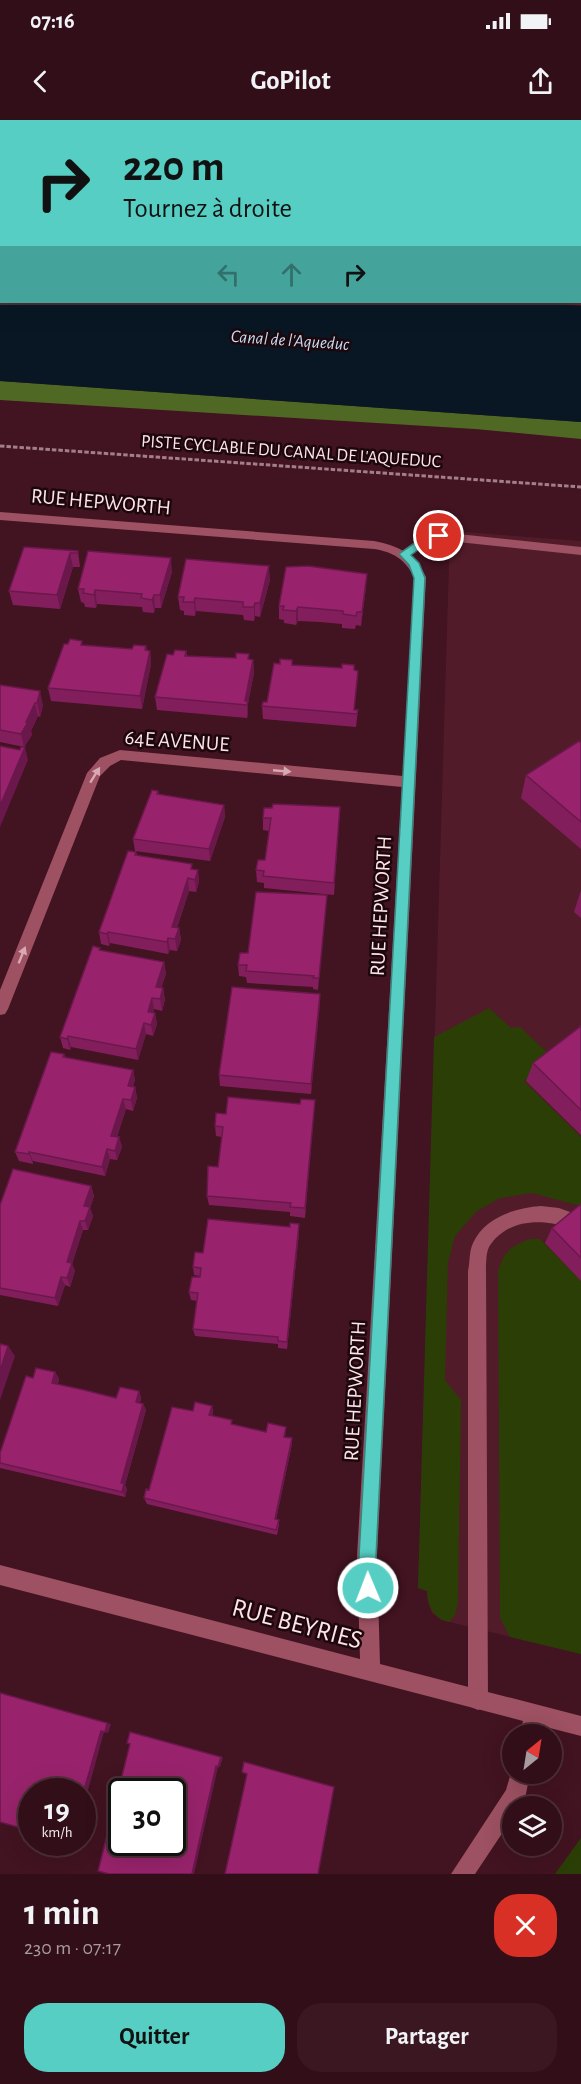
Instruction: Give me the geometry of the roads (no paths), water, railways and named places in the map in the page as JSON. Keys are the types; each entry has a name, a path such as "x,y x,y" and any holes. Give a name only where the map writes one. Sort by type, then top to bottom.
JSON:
{"street":[{"name":"RUE HEPWORTH","path":"0,516 374,545 404,554 413,563 420,578 367,1556 370,1671"},
{"path":"404,554 428,538 439,536 581,551"},
{"name":"64E AVENUE","path":"0,1009 94,773 105,762 120,755 408,782"},
{"path":"478,1700 477,1270 480,1246 493,1230 522,1215 559,1216 572,1221"},
{"name":"RUE BEYRIES","path":"0,1575 478,1700 530,1724"},
{"name":"RUE BEYRIES","path":"562,1726 581,1726"},
{"path":"462,1874 516,1794 518,1784"}],"water":[{"name":"Canal de l'Aqueduc","path":"0,303 532,303 581,306 581,422 0,381"}]}
